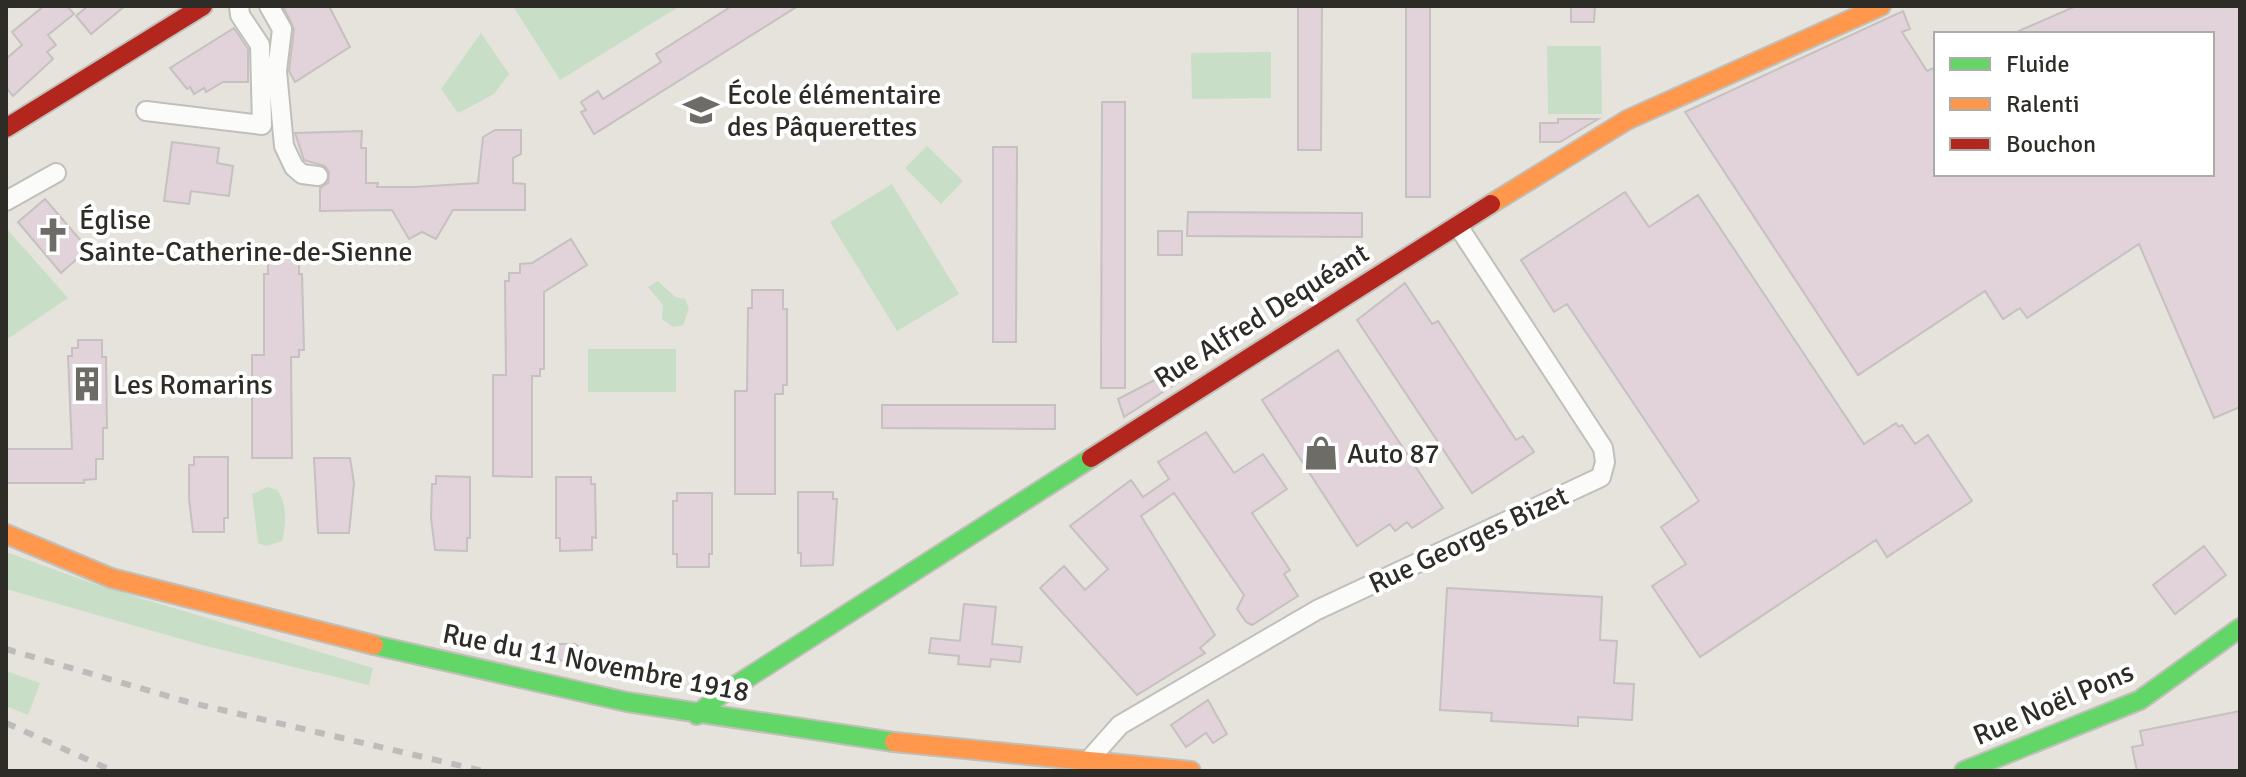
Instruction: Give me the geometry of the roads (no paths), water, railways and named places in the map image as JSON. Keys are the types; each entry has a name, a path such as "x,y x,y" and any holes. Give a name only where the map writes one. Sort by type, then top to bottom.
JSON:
{"street":[{"path":"6,128 203,6"},
{"path":"146,111 262,125 263,59 260,45 240,15 239,6"},
{"path":"269,6 282,29 277,71 284,146 294,167 302,174 318,176"},
{"name":"Rue Alfred Dequéant","path":"697,715 719,696 884,589 1627,120 1881,6"},
{"path":"6,201 56,173"},
{"name":"Rue Georges Bizet","path":"1088,761 1120,725 1317,610 1601,477 1605,462 1603,448 1458,226"},
{"name":"Rue du 11 Novembre 1918","path":"6,534 111,578 508,677 697,715 841,737 1191,771"},
{"name":"Rue Noël Pons","path":"1964,771 2140,700 2240,628"}],"railway":[{"path":"6,649 188,702 483,771"},
{"path":"6,723 113,771"}],"place":[{"name":"École élémentaire des Pâquerettes","path":"701,110"},
{"name":"Église Sainte-Catherine-de-Sienne","path":"53,235"},
{"name":"Les Romarins","path":"87,384"},
{"name":"Auto 87","path":"1321,453"}]}
